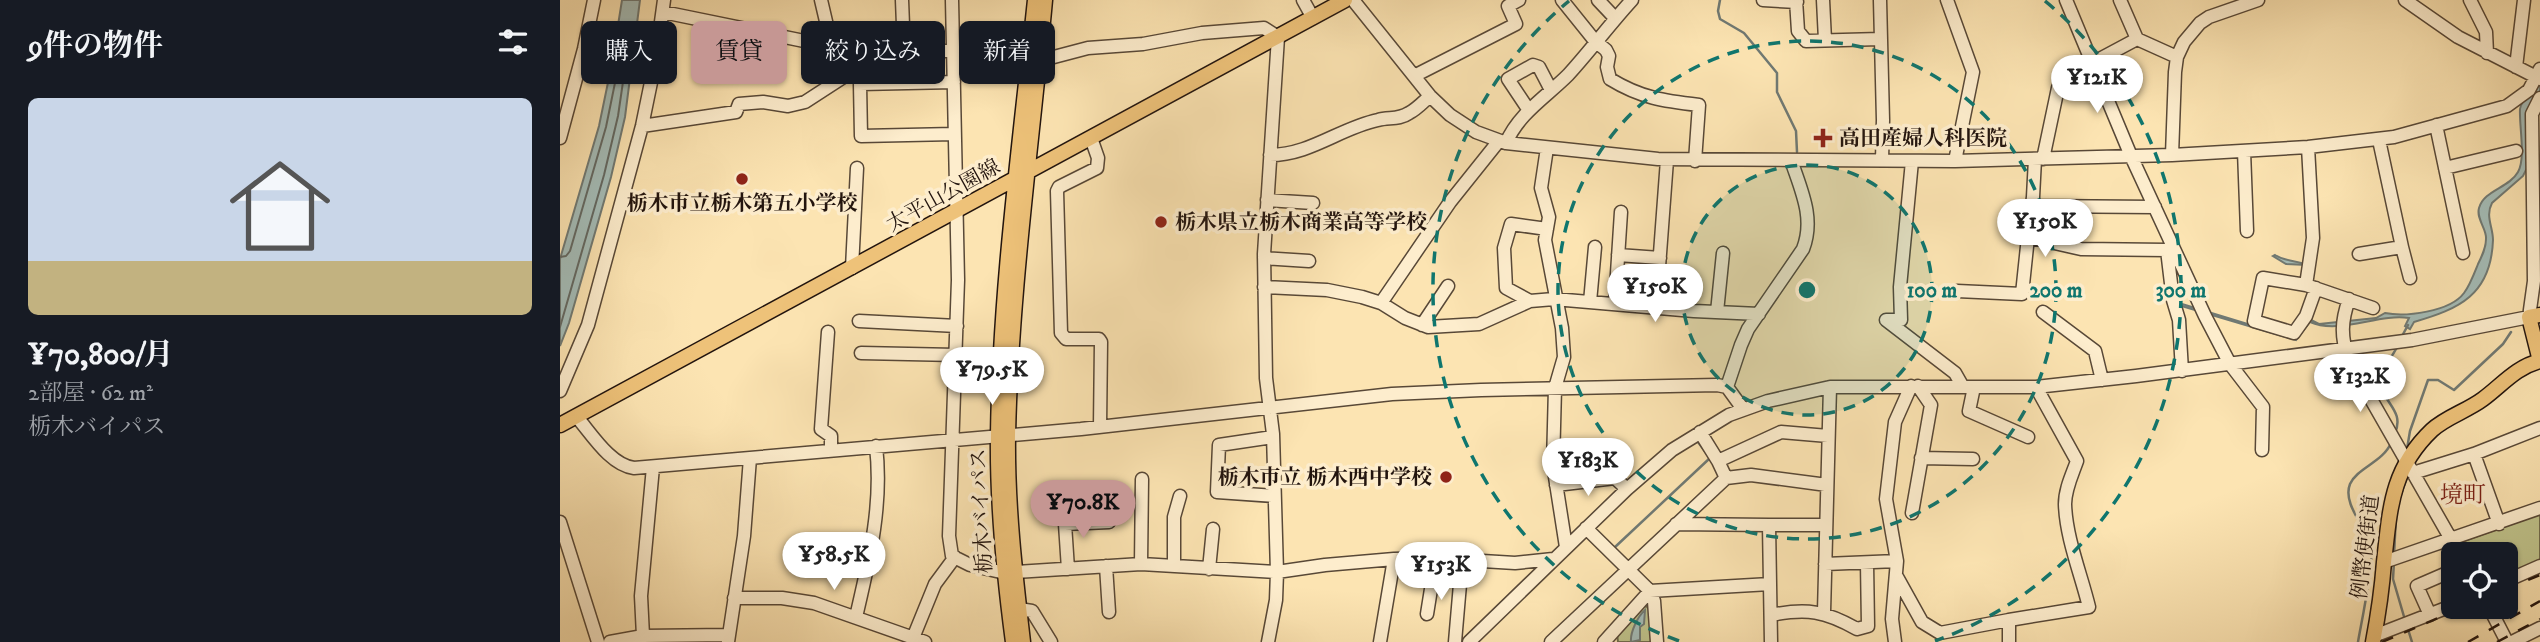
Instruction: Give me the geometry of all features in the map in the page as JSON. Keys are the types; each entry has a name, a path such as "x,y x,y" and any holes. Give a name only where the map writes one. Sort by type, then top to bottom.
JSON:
{"main road":[{"name":"栃木バイパス","path":"1035,0 1035,21"},
{"name":"栃木バイパス","path":"1041,21 1045,0"},
{"name":"太平山公園線","path":"560,425 1345,0"},
{"name":"栃木バイパス","path":"1013,642 1010,503 1003,435 1015,323 1022,175 1031,84"},
{"name":"例幣使街道","path":"2373,639 2392,494 2410,468 2418,445 2435,427 2483,399 2517,370 2540,361 2534,316"},
{"name":"栃木バイパス","path":"1010,573 1019,609 1023,642"}],"street":[{"path":"560,138 590,27 594,0"},
{"path":"821,0 826,21"},
{"path":"902,0 903,21"},
{"path":"952,0 958,210 957,326 949,536 952,556 970,565 1010,573 1141,564 1277,572 1394,559 1436,558 1515,563 1553,559"},
{"path":"1303,0 1313,18"},
{"path":"1353,0 1430,96 1462,124 1502,142 1695,161 1955,161 2172,155 2379,140 2507,106 2529,90 2539,75 2516,67 2458,37 2405,0"},
{"path":"1414,76 1516,24 1508,6 1519,0"},
{"path":"1562,0 1609,56 1607,67 1610,79 1659,101 1699,105 1695,161"},
{"path":"1598,0 1615,18"},
{"path":"1381,303 1450,202 1528,109 1537,105 1568,74 1632,0"},
{"path":"1763,0 1796,1 1798,32 1806,41 1880,39"},
{"path":"1824,0 1825,40"},
{"path":"1880,0 1882,160"},
{"path":"1947,0 1973,72 1955,161"},
{"path":"2066,0 2155,207 2170,249 2230,364 2263,407 2262,450"},
{"path":"2120,0 2137,38 2177,57"},
{"path":"2172,155 2177,57 2190,33 2209,17 2258,0"},
{"path":"2470,0 2486,32 2487,52"},
{"path":"2516,67 2524,0"},
{"path":"560,391 588,326 642,126 663,6 801,39"},
{"path":"1055,57 1088,48 1143,44 1202,33 1264,28 1278,37 1264,258 1277,572 1276,600 1268,642"},
{"path":"1957,291 2022,294 2039,159 2058,88 2069,69 2094,61 2137,38"},
{"path":"945,51 954,51"},
{"path":"1528,109 1508,79 1533,65 1539,67 1551,90"},
{"path":"954,82 860,84 861,136 954,134"},
{"path":"642,126 736,111 739,104 763,102 788,106 805,102 833,84"},
{"path":"1270,155 1287,155 1352,128 1380,119 1396,119 1409,114 1430,96"},
{"path":"1468,642 1627,489 1672,450 1743,409 1791,394 1830,387 2036,387 2345,350 2432,337 2534,316 2532,114 2540,98"},
{"path":"2436,125 2463,253"},
{"path":"1091,138 1098,158 1097,168 1059,187 1057,191 1060,333 1066,339 1099,339 1101,342 1100,427"},
{"path":"2379,140 2410,278"},
{"path":"2308,147 2313,238 2311,287 2306,316 2294,333 2254,321 2263,278 2311,287 2373,308"},
{"path":"1547,148 1541,188 1549,216 1545,240 1562,328 1564,357 1555,388 1553,464 1566,547"},
{"path":"2445,168 2516,150"},
{"path":"2244,151 2247,231"},
{"path":"1656,307 1667,160"},
{"path":"1727,387 1741,345 1803,249 1808,236 1807,209 1791,160"},
{"path":"1912,161 1900,288 1901,320 1886,320 1955,373 1968,387 1969,411 2028,438"},
{"path":"852,268 857,168"},
{"path":"1267,200 1313,203"},
{"path":"2032,206 2155,207"},
{"path":"1615,304 1621,212"},
{"path":"1530,301 1506,288 1504,248 1511,224 1547,229"},
{"path":"2028,237 2081,249 2170,249"},
{"path":"1590,302 1595,247"},
{"path":"2359,254 2402,247"},
{"path":"2170,249 2182,371"},
{"path":"1717,312 1723,253"},
{"path":"1618,254 1660,258"},
{"path":"1264,258 1309,261"},
{"path":"1422,325 1448,286"},
{"path":"1264,288 1326,290 1362,297 1381,303 1422,325 1445,328 1479,324 1530,301 1555,299 1759,314"},
{"path":"2348,299 2342,320 2345,350 2454,542"},
{"path":"2043,312 2095,351 2102,380"},
{"path":"859,321 957,326"},
{"path":"828,332 821,429 831,436 831,451"},
{"path":"861,353 956,355"},
{"path":"576,416 620,463 634,468 1100,427 1419,392 1705,384 1727,387 1743,409"},
{"path":"1912,513 1931,405 1915,386"},
{"path":"1895,642 1892,620 1897,561 1886,499 1895,422 1915,386"},
{"path":"1824,612 1830,387"},
{"path":"1897,577 1923,622 1940,633 1955,637 2009,620 2089,607 2065,503 2068,484 2077,461 2036,387"},
{"path":"2410,468 2474,454 2540,428"},
{"path":"1700,432 1726,478"},
{"path":"1718,461 1782,432 1828,436"},
{"path":"1273,437 1219,445 1217,492 1274,496"},
{"path":"856,617 870,558 877,510 879,470 876,446"},
{"path":"2474,454 2499,524"},
{"path":"1922,457 1973,459"},
{"path":"610,642 643,636 728,638 744,536 750,458"},
{"path":"643,636 640,596 653,467"},
{"path":"1551,642 1726,478 1751,475 1827,485"},
{"path":"1556,485 1615,478 1627,489"},
{"path":"1141,564 1143,479"},
{"path":"1174,565 1174,517 1180,496"},
{"path":"2384,562 2540,508"},
{"path":"560,522 598,642"},
{"path":"1068,569 1065,524 1109,522"},
{"path":"1676,524 1826,525"},
{"path":"1769,525 1771,642"},
{"path":"1586,528 1650,591 1654,601 1657,642"},
{"path":"1209,569 1213,529"},
{"path":"734,598 782,598 814,603 919,640 935,584 955,557"},
{"path":"1427,614 1436,558"},
{"path":"1380,642 1394,559"},
{"path":"1455,642 1462,561"},
{"path":"1825,564 1897,561"},
{"path":"1771,615 1796,610 1824,612 1857,629 1868,626 1867,564"},
{"path":"1106,566 1109,612"},
{"path":"2518,576 2540,566"},
{"path":"2430,615 2417,586 2441,576"},
{"path":"1604,642 1650,591 1770,584"},
{"path":"1019,609 1032,611 1051,642"},
{"path":"2373,639 2441,610"},
{"path":"2496,619 2510,642 2540,628"},
{"path":"2009,620 2009,642"},
{"path":"1616,628 1616,642"}],"green space":[{"path":"2540,514 2540,563 2518,572 2518,542 2464,541"},
{"path":"1644,606 1651,608 1653,642 1618,642 1617,633"}],"water":[{"path":"622,0 640,0 637,21 619,21"},
{"path":"2540,78 2540,93 2527,168 2523,176 2492,203 2489,217 2493,240 2486,274 2470,297 2458,305 2414,322 2410,329 2405,326 2409,318 2397,317 2333,326 2321,325 2310,322 2296,340 2181,306 2182,304 2294,338 2312,314 2307,265 2286,264 2273,256 2275,255 2303,263 2312,267 2313,314 2311,320 2319,324 2376,318 2385,313 2427,312 2449,305 2464,293 2485,249 2486,235 2478,212 2482,202 2518,172 2522,150 2520,109"},
{"path":"608,84 629,84 625,117 611,177 560,346 560,259 599,126"},
{"path":"1645,610 1644,624 1640,627 1640,640 1631,642 1635,624"}],"waterway":[{"path":"1720,0 1720,19 1744,33 1777,73 1777,92 1796,131 1797,152"},
{"path":"2401,338 2408,325"},
{"path":"2407,449 2410,431 2428,380 2438,380 2454,390 2503,344 2511,332"},
{"path":"2395,433 2397,418 2382,389 2381,378 2397,347"},
{"path":"1614,548 1710,458 1698,442"},
{"path":"2358,642 2372,552 2348,492 2353,478 2382,455 2391,443"},
{"path":"2400,497 2406,480"},
{"path":"2394,555 2396,516"},
{"path":"2394,562 2393,579 2405,620"},
{"path":"2407,626 2412,642"}],"railway":[{"path":"2518,584 2540,575"},
{"path":"2468,642 2540,601"},
{"path":"2382,642 2441,617"},
{"path":"2497,642 2540,619"}],"place":[{"name":"高田産婦人科医院","path":"1823,138"},
{"name":"栃木市立栃木第五小学校","path":"742,179"},
{"name":"栃木県立栃木商業高等学校","path":"1161,222"},
{"name":"栃木市立 栃木西中学校","path":"1446,477"}],"district":[{"name":"境町","path":"2463,494"}]}
